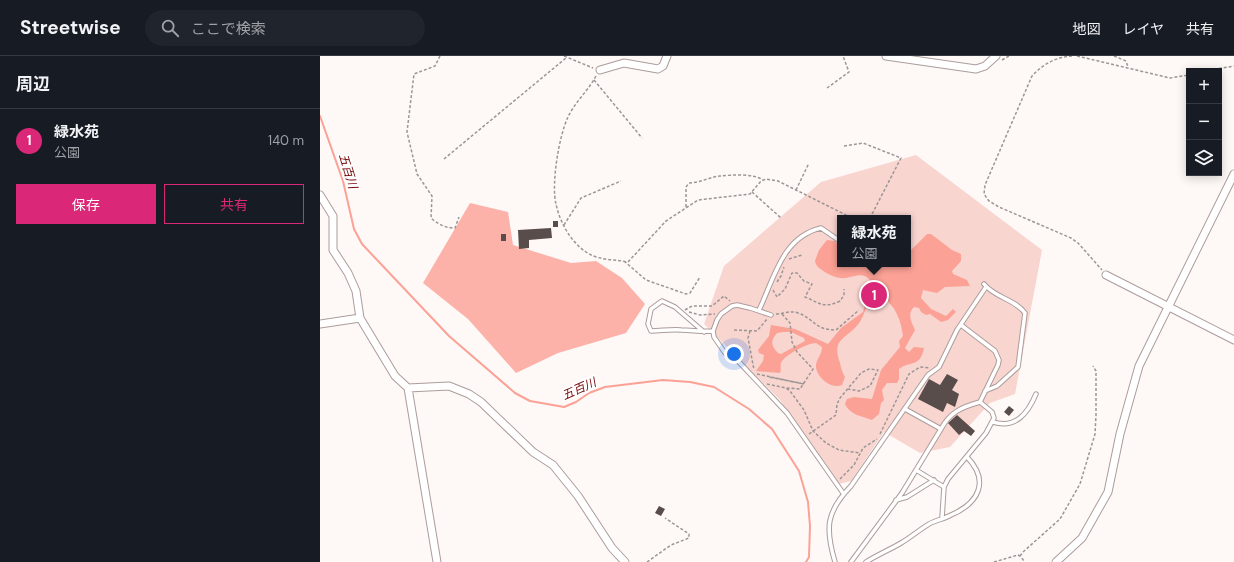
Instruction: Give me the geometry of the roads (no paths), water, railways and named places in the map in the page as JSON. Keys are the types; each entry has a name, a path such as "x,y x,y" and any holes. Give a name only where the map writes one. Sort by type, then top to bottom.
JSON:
{"street":[{"path":"600,70 624,63 658,69 663,66 667,56"},
{"path":"886,56 976,69 985,66 996,56"},
{"path":"1056,562 1082,538 1108,492 1120,434 1136,375 1234,174"},
{"path":"320,195 333,216 333,250 348,273 356,291 360,318 395,376 408,388 437,562"},
{"path":"1106,275 1234,340"},
{"path":"320,324 360,318"},
{"path":"408,388 449,386 469,394 481,402 533,452 553,465 578,496 612,548 625,562"}],"lane":[{"path":"759,310 783,256 796,239 812,230 821,228 837,239"},
{"path":"835,562 828,528 831,512 836,501 933,371 939,367 961,325 985,286 997,295 1021,307 1025,313 1018,367 997,386 986,391"},
{"path":"704,332 683,313 662,301 651,308 648,324 649,329 704,332 713,331"},
{"path":"771,315 759,310 737,305 733,306 721,314 713,331 714,337 720,347 738,361 752,378 787,413 843,493"},
{"path":"852,562 896,500 952,414 958,409 980,402 998,366 999,356 995,351 961,325"},
{"path":"993,422 1004,425 1021,418 1029,409 1036,394"},
{"path":"942,518 944,486 993,422 992,412 980,402"},
{"path":"905,409 941,429"},
{"path":"866,562 942,518 950,516 976,497 980,484 979,471 967,456"},
{"path":"916,470 944,486"},
{"path":"896,500 907,497 934,480"}],"waterway":[{"name":"五百川","path":"320,116 343,181 354,229 362,244 449,336 515,393 530,401 564,407 576,402 589,393 605,387 663,380 690,382 714,387 749,409 772,429 799,471 808,502 810,526 809,557 806,562"}],"place":[{"name":"緑水苑","path":"874,295"}]}
